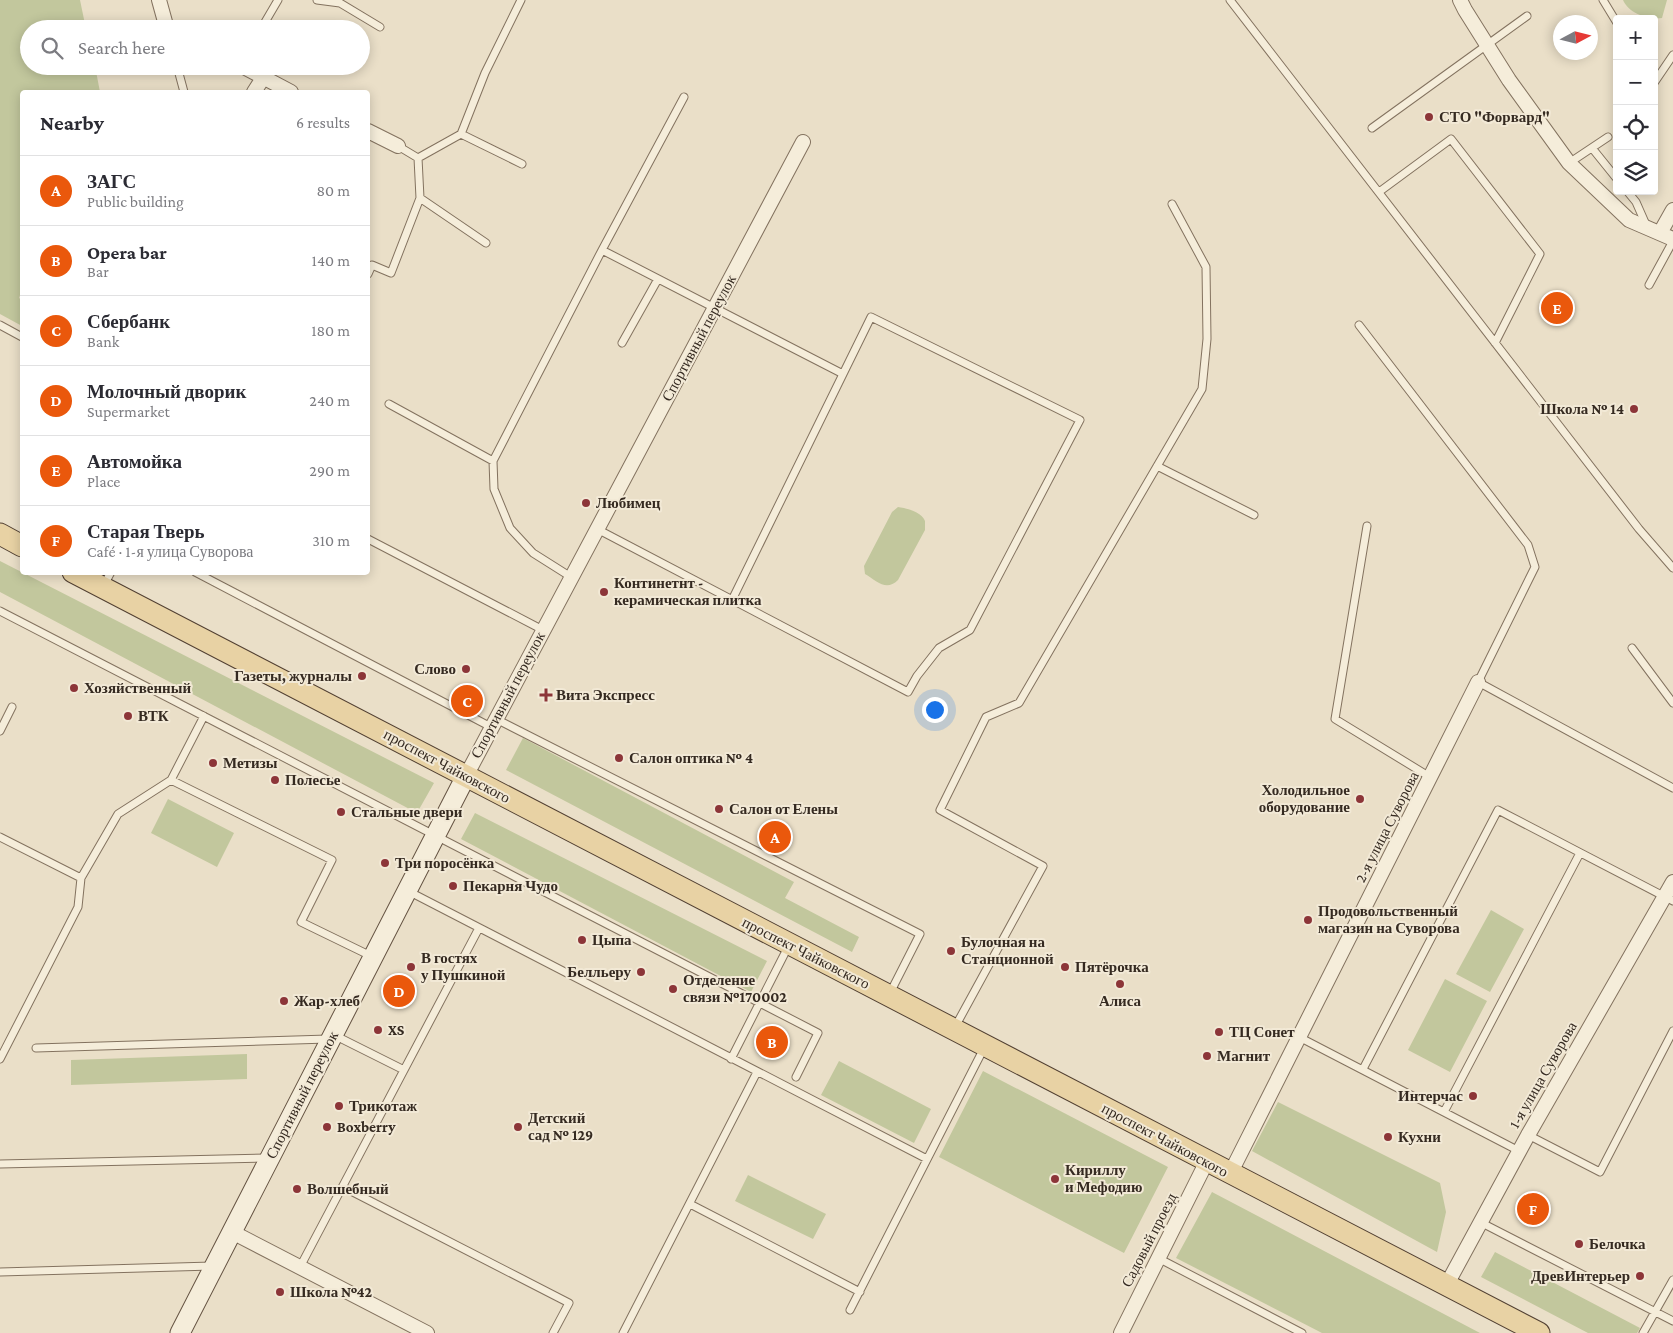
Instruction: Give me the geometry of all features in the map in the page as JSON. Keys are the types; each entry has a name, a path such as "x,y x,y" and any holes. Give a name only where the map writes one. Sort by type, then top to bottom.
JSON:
{"main road":[{"path":"0,534 20,545"},
{"name":"проспект Чайковского","path":"86,575 107,580 466,776 1539,1333"}],"street":[{"path":"159,0 165,20"},
{"path":"1460,0 1509,80 1569,163 1629,220 1673,240"},
{"path":"258,75 287,90"},
{"path":"255,90 263,78"},
{"path":"370,132 398,146"},
{"name":"Спортивный переулок","path":"180,1333 493,723 803,142"},
{"path":"1654,231 1673,210"},
{"name":"2-я улица Суворова","path":"1230,1174 1478,682"},
{"name":"1-я улица Суворова","path":"1446,1286 1528,1135 1669,899 1673,882"},
{"name":"Садовый проезд","path":"1121,1333 1207,1161"},
{"path":"232,1232 427,1333"}],"lane":[{"path":"266,20 278,0"},
{"path":"317,0 341,2 369,20"},
{"path":"418,158 461,134 485,73 521,0"},
{"path":"1230,0 1639,529 1673,568"},
{"path":"1603,0 1613,16"},
{"path":"1372,128 1527,16"},
{"path":"370,21 380,27"},
{"path":"1658,77 1673,55"},
{"path":"179,75 183,90"},
{"path":"571,577 533,553 510,528 494,489 493,461 684,96"},
{"path":"461,134 522,164"},
{"path":"1569,163 1608,136"},
{"path":"1379,192 1451,139 1540,254 1495,343"},
{"path":"398,146 418,158"},
{"path":"1592,148 1613,173"},
{"path":"370,270 372,265 391,273 420,198 418,158"},
{"path":"1630,195 1654,231"},
{"path":"420,198 486,243"},
{"path":"953,1030 1044,866 940,810 986,717 1018,702 1202,389 1207,339 1206,267 1172,204"},
{"path":"1649,285 1673,240"},
{"path":"602,250 842,374"},
{"path":"622,343 658,279"},
{"path":"597,528 732,600 908,692 917,676 939,648 970,630 1080,420 870,317 732,600"},
{"path":"0,325 20,336"},
{"path":"1360,325 1528,545 1535,568 1478,682 1673,788"},
{"path":"388,404 493,461"},
{"path":"1157,466 1254,515"},
{"path":"1367,526 1335,719 1430,777"},
{"path":"370,540 543,630"},
{"path":"202,575 493,723 920,934 888,996"},
{"path":"0,611 818,1033 796,1077"},
{"path":"1632,648 1673,703"},
{"path":"0,731 12,707"},
{"path":"0,1060 78,907 81,878 118,814 171,780 204,716"},
{"path":"171,780 332,860 301,922 373,957"},
{"path":"1362,1070 1498,810 1669,899"},
{"path":"0,837 81,878"},
{"path":"1444,1112 1580,852"},
{"path":"407,891 927,1159"},
{"path":"300,1267 479,928"},
{"path":"731,1059 789,944"},
{"path":"1528,1135 1600,1172 1673,1031"},
{"path":"1299,1036 1519,1151"},
{"path":"36,1048 332,1037 404,1070"},
{"path":"850,1310 985,1046"},
{"path":"623,1333 757,1072"},
{"path":"0,1164 270,1158"},
{"path":"343,1187 569,1303 553,1333"},
{"path":"690,1204 860,1292"},
{"path":"1480,1222 1673,1321"},
{"path":"1158,1258 1302,1333"},
{"path":"0,1272 215,1266"},
{"path":"1643,1333 1673,1280"}],"green space":[{"path":"0,0 80,0 84,20 20,20 20,75 97,75 100,90 20,90 20,325 0,314"},
{"path":"1623,0 1667,0 1662,18 1658,18 1658,15 1640,15 1626,5"},
{"path":"898,507 909,509 921,515 925,521 925,530 898,580 885,585 865,574 864,566 892,512"},
{"path":"0,561 20,571 20,575 27,575 434,783 417,813 0,592"},
{"path":"523,738 794,882 785,898 859,937 852,952 506,770"},
{"path":"168,799 234,833 217,867 151,833"},
{"path":"475,813 767,961 751,992 461,839"},
{"path":"1491,910 1524,929 1490,992 1456,974"},
{"path":"1445,979 1487,1001 1450,1072 1408,1050"},
{"path":"247,1054 247,1079 71,1085 71,1060"},
{"path":"839,1061 931,1109 914,1143 821,1095"},
{"path":"983,1071 1168,1167 1124,1253 939,1157"},
{"path":"1278,1102 1440,1183 1446,1212 1437,1252 1252,1151"},
{"path":"748,1175 826,1214 813,1239 735,1201"},
{"path":"1212,1192 1480,1333 1322,1333 1176,1258"},
{"path":"1495,1252 1640,1328 1637,1333 1588,1333 1481,1277"}],"place":[{"name":"СТО \"Форвард\"","path":"1429,117"},
{"name":"Автомойка","path":"1557,308"},
{"name":"Школа № 14","path":"1634,409"},
{"name":"Любимец","path":"586,503"},
{"name":"Континетнт - керамическая плитка","path":"604,592"},
{"name":"Слово","path":"466,669"},
{"name":"Газеты, журналы","path":"362,676"},
{"name":"Хозяйственный","path":"74,688"},
{"name":"Вита Экспресс","path":"546,695"},
{"name":"Сбербанк","path":"467,701"},
{"name":"ВТК","path":"128,716"},
{"name":"Салон оптика № 4","path":"619,758"},
{"name":"Метизы","path":"213,763"},
{"name":"Полесье","path":"275,780"},
{"name":"Холодильное оборудование","path":"1360,799"},
{"name":"Салон от Елены","path":"719,809"},
{"name":"Стальные двери","path":"341,812"},
{"name":"ЗАГС","path":"775,837"},
{"name":"Три поросёнка","path":"385,863"},
{"name":"Пекарня Чудо","path":"453,886"},
{"name":"Продовольственный магазин на Суворова","path":"1308,920"},
{"name":"Цыпа","path":"582,940"},
{"name":"Булочная на Станционной","path":"951,951"},
{"name":"В гостях у Пушкиной","path":"411,967"},
{"name":"Пятёрочка","path":"1065,967"},
{"name":"Белльеру","path":"641,972"},
{"name":"Алиса","path":"1120,984"},
{"name":"Отделение связи №170002","path":"673,989"},
{"name":"Молочный дворик","path":"399,991"},
{"name":"Жар-хлеб","path":"284,1001"},
{"name":"XS","path":"378,1030"},
{"name":"ТЦ Сонет","path":"1219,1032"},
{"name":"Opera bar","path":"772,1042"},
{"name":"Магнит","path":"1207,1056"},
{"name":"Интерчас","path":"1473,1096"},
{"name":"Трикотаж","path":"339,1106"},
{"name":"Boxberry","path":"327,1127"},
{"name":"Детский сад № 129","path":"518,1127"},
{"name":"Кухни","path":"1388,1137"},
{"name":"Кириллу и Мефодию","path":"1055,1179"},
{"name":"Волшебный","path":"297,1189"},
{"name":"Старая Тверь","path":"1533,1209"},
{"name":"Белочка","path":"1579,1244"},
{"name":"ДревИнтерьер","path":"1640,1276"},
{"name":"Школа №42","path":"280,1292"}]}
